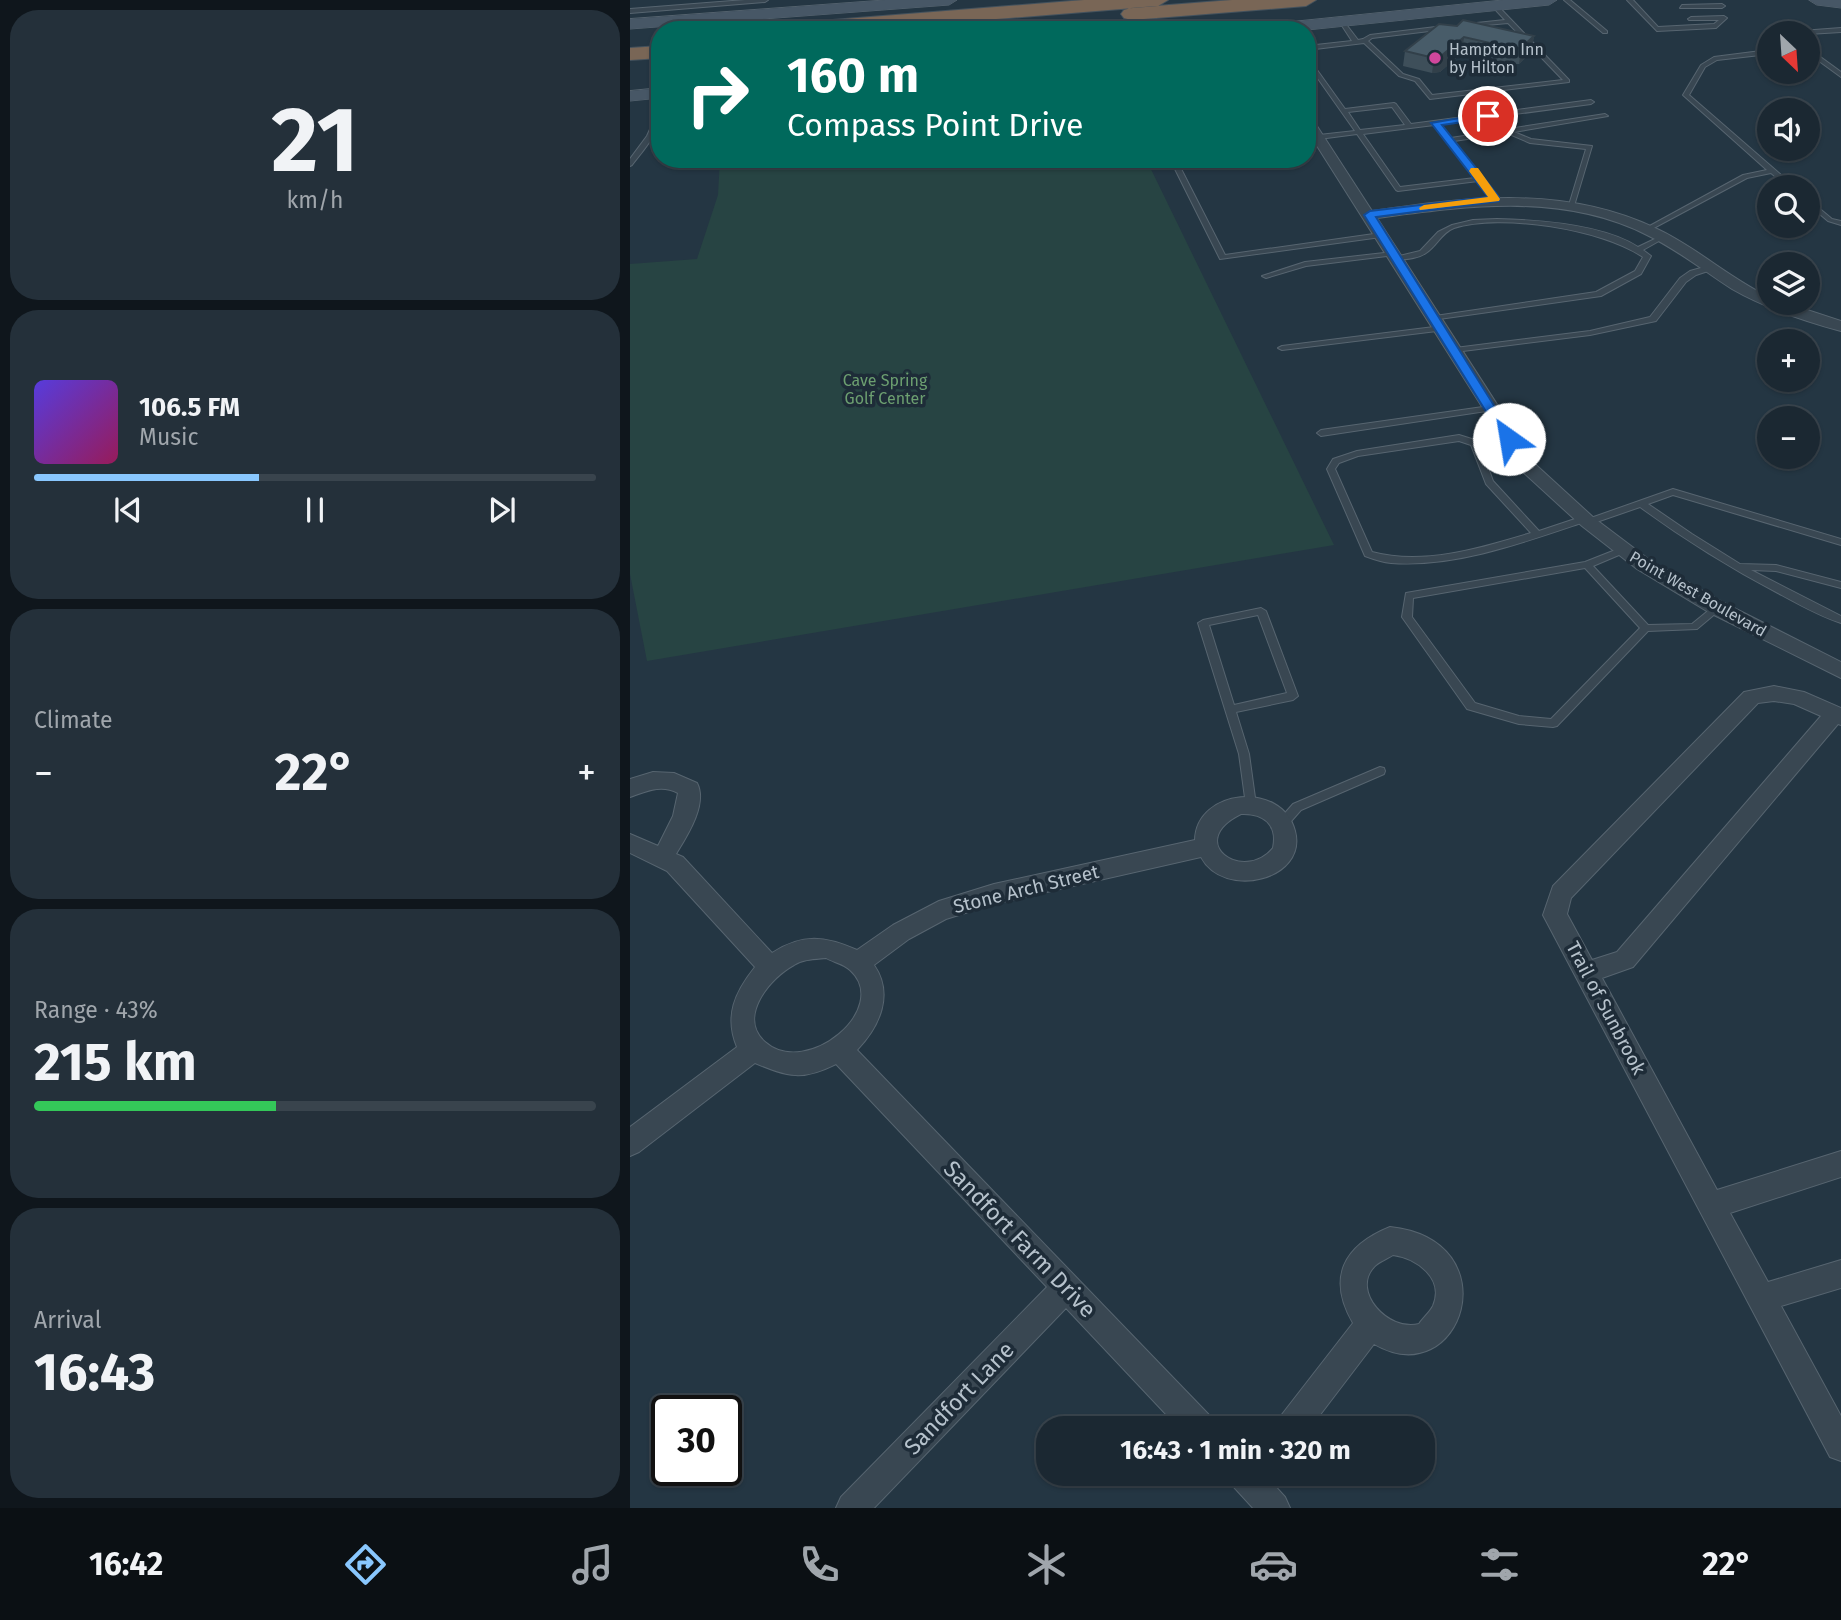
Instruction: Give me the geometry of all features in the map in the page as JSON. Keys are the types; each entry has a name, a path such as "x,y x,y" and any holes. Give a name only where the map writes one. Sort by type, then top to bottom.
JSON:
{"highway":[{"path":"895,21 1158,0"},
{"path":"1048,21 1306,0"},
{"path":"635,22 651,33"},
{"path":"630,54 651,53"}],"street":[{"path":"635,22 842,4 949,0"},
{"path":"1316,24 1549,0"},
{"path":"1817,0 1841,3"},
{"path":"630,96 651,94"},
{"name":"Point West Boulevard","path":"1316,136 1370,215 1530,469 1586,521 1623,550 1717,608 1841,671"},
{"path":"1370,215 1495,199 1573,199 1648,229 1728,282 1757,296"},
{"path":"1808,315 1841,326"},
{"name":"Trail of Sunbrook","path":"1838,715 1782,693 1766,692 1751,696 1561,893 1555,915 1841,1446"},
{"path":"1587,972 1625,960 1838,715"},
{"path":"630,788 646,781 662,779 674,780 689,789 689,808 680,830 662,858"},
{"path":"1238,805 1251,805 1275,815 1287,835 1286,846 1272,864 1260,870 1233,871 1211,858 1205,847 1204,836 1214,816 1238,805"},
{"path":"630,843 675,864 770,967"},
{"name":"Stone Arch Street","path":"860,961 901,932 939,911 994,894 1205,847"},
{"path":"827,948 845,952 860,961 869,973 874,988 873,1004 867,1021 856,1037 840,1050 822,1059 793,1064 767,1059 754,1049 745,1035 744,1008 756,982 770,967 798,953 827,948"},
{"path":"630,1143 754,1049"},
{"name":"Sandfort Farm Drive","path":"840,1050 1189,1416"},
{"path":"1712,1205 1841,1164"},
{"path":"1761,1298 1841,1274"},
{"name":"Sandfort Lane","path":"852,1508 1066,1287"},
{"path":"1300,1416 1370,1325"},
{"path":"1258,1486 1274,1508"}],"lane":[{"path":"635,22 765,0"},
{"path":"1567,0 1605,32"},
{"path":"1630,0 1657,29 1716,26 1724,18"},
{"path":"1682,7 1721,3 1724,18"},
{"path":"1365,41 1401,75 1417,80 1430,97 1567,81 1495,6"},
{"path":"1638,8 1651,8"},
{"path":"1691,19 1724,18"},
{"path":"1650,20 1661,20"},
{"path":"1342,21 1356,41"},
{"path":"1464,26 1509,21"},
{"path":"1316,47 1452,27"},
{"path":"1820,32 1841,30"},
{"path":"1415,32 1439,36"},
{"path":"1757,53 1716,58 1703,66 1686,94 1778,175"},
{"path":"1820,59 1841,75"},
{"path":"1316,71 1398,189 1480,178"},
{"path":"1316,130 1359,132 1591,102"},
{"path":"1344,111 1394,105 1409,126"},
{"path":"1450,140 1605,116"},
{"path":"1436,123 1495,199"},
{"path":"1507,131 1530,141 1590,147 1573,199"},
{"path":"630,164 651,134"},
{"path":"1178,168 1223,257 1381,235"},
{"path":"1648,229 1745,176 1772,170"},
{"path":"1820,211 1830,220 1841,223"},
{"path":"1266,276 1305,264 1415,255 1427,250 1437,234 1452,226 1484,221 1522,220 1566,227 1640,249 1647,256 1638,272 1598,294 1282,348"},
{"path":"1640,249 1663,237"},
{"path":"1455,350 1590,334 1653,319 1683,280 1708,268"},
{"path":"1321,433 1490,408"},
{"path":"1509,439 1475,443 1460,438 1357,454 1336,461 1331,469 1368,554 1378,559 1394,561 1422,559 1515,542 1673,492 1841,542"},
{"path":"1475,443 1489,482 1538,534"},
{"path":"1641,503 1690,539 1810,606 1841,620"},
{"path":"1623,550 1587,565 1409,595 1407,617 1471,706 1519,720 1553,723 1646,628 1694,627 1717,608"},
{"path":"1587,565 1646,628"},
{"path":"1739,567 1776,568 1841,585"},
{"path":"1231,709 1293,696 1261,611 1203,623 1244,754 1251,805"},
{"path":"1282,824 1297,807 1380,771"}],"green space":[{"name":"Cave Spring Golf Center","path":"720,168 1150,168 1334,545 647,661 630,574 630,264 697,259 718,195"}],"building":[{"path":"1463,20 1534,36 1521,48 1464,37 1441,56 1434,58 1405,51 1439,24 1457,26"}],"slow traffic":[{"path":"1424,208 1495,199 1474,171"}],"place":[{"name":"Hampton Inn by Hilton","path":"1435,58"}],"route":[{"path":"1488,116 1436,123 1495,199 1370,215 1509,439"}]}
